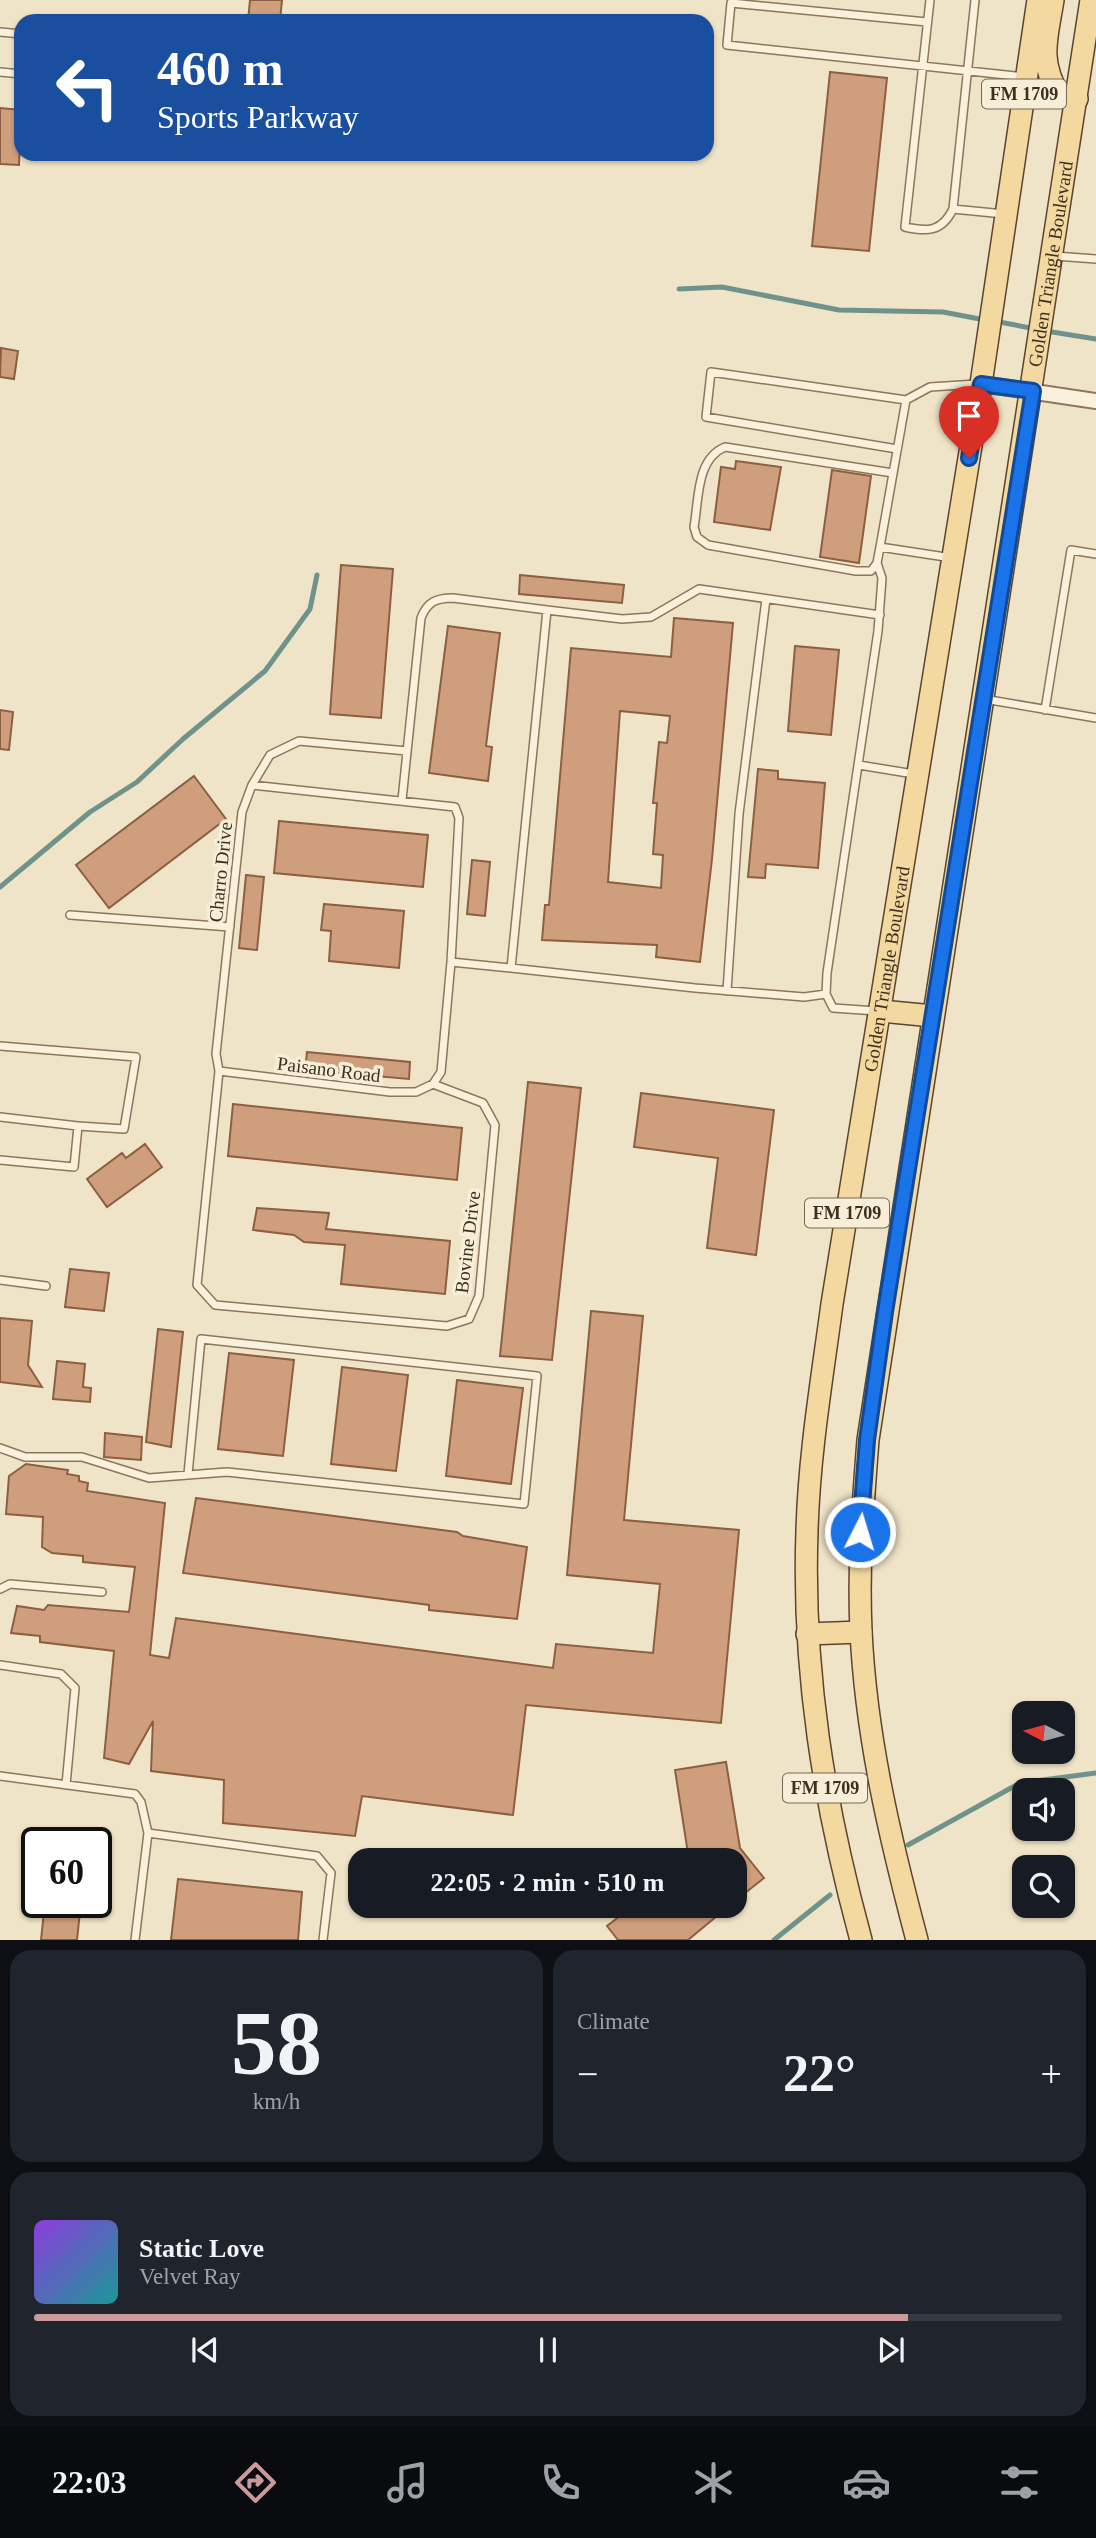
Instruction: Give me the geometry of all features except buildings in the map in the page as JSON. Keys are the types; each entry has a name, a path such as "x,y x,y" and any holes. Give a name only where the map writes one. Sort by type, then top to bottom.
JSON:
{"main road":[{"name":"Golden Triangle Boulevard","path":"862,1940 837,1851 818,1748 807,1634 807,1530 814,1434 981,384 1038,0"},
{"path":"1053,0 1044,57 1048,76 1059,95 1077,99"},
{"name":"Golden Triangle Boulevard","path":"917,1940 890,1839 874,1753 861,1632 860,1532 867,1440 1033,391 1091,0"},
{"path":"881,1011 933,1016"},
{"path":"807,1634 861,1632"}],"street":[{"path":"981,384 1096,401"}],"lane":[{"path":"930,0 905,227 924,231 946,223 953,209 975,0"},
{"path":"927,22 731,1 727,45 1026,77"},
{"path":"953,209 1006,214"},
{"path":"1053,256 1096,259"},
{"path":"897,449 706,417 711,372 906,400 930,387 981,384"},
{"path":"893,473 725,447 712,452 705,463 694,527 697,537 708,545 856,571 871,571 877,563 906,400"},
{"path":"880,547 953,558"},
{"path":"1045,710 1071,550 1096,554"},
{"path":"877,563 882,578 880,615 827,973 827,994 834,1008 881,1011"},
{"path":"402,800 421,618 429,604 439,598 622,619 651,617 699,589 880,615"},
{"path":"727,991 739,814 766,599"},
{"path":"512,968 547,610"},
{"path":"984,699 1096,718"},
{"name":"Charro Drive","path":"219,1072 216,1054 242,812 252,785 270,755 299,741 407,751"},
{"path":"859,765 918,774"},
{"path":"252,785 455,807 459,818 451,962 441,1072 433,1084"},
{"path":"70,915 230,927"},
{"path":"451,962 727,991 804,997 827,994"},
{"path":"0,1046 136,1057 124,1129 0,1117"},
{"name":"Bovine Drive","path":"219,1072 197,1285 215,1304 447,1326 469,1319 479,1296 495,1125 483,1102 433,1084"},
{"name":"Paisano Road","path":"219,1072 390,1092 416,1092 433,1084"},
{"path":"0,1160 74,1167 78,1126"},
{"path":"0,1280 46,1286"},
{"path":"0,1448 25,1457 82,1457 149,1478 228,1472 524,1504 537,1376 201,1339 188,1475"},
{"path":"0,1589 10,1584 102,1592"},
{"path":"0,1665 61,1674 75,1688 66,1785"},
{"path":"0,1776 135,1794 141,1802 148,1833 135,1940"},
{"path":"148,1833 317,1856 331,1873 323,1940"}],"waterway":[{"path":"679,289 722,287 839,310 943,312 985,320"},
{"path":"994,321 1036,329"},
{"path":"1046,331 1096,339"},
{"path":"0,887 90,812 137,782 183,739 265,671 310,609 317,575"},
{"path":"908,1845 1020,1783 1096,1773"},
{"path":"774,1940 830,1895"}],"route":[{"path":"860,1532 867,1440 885,1312 1033,391 981,384 969,458"}]}
